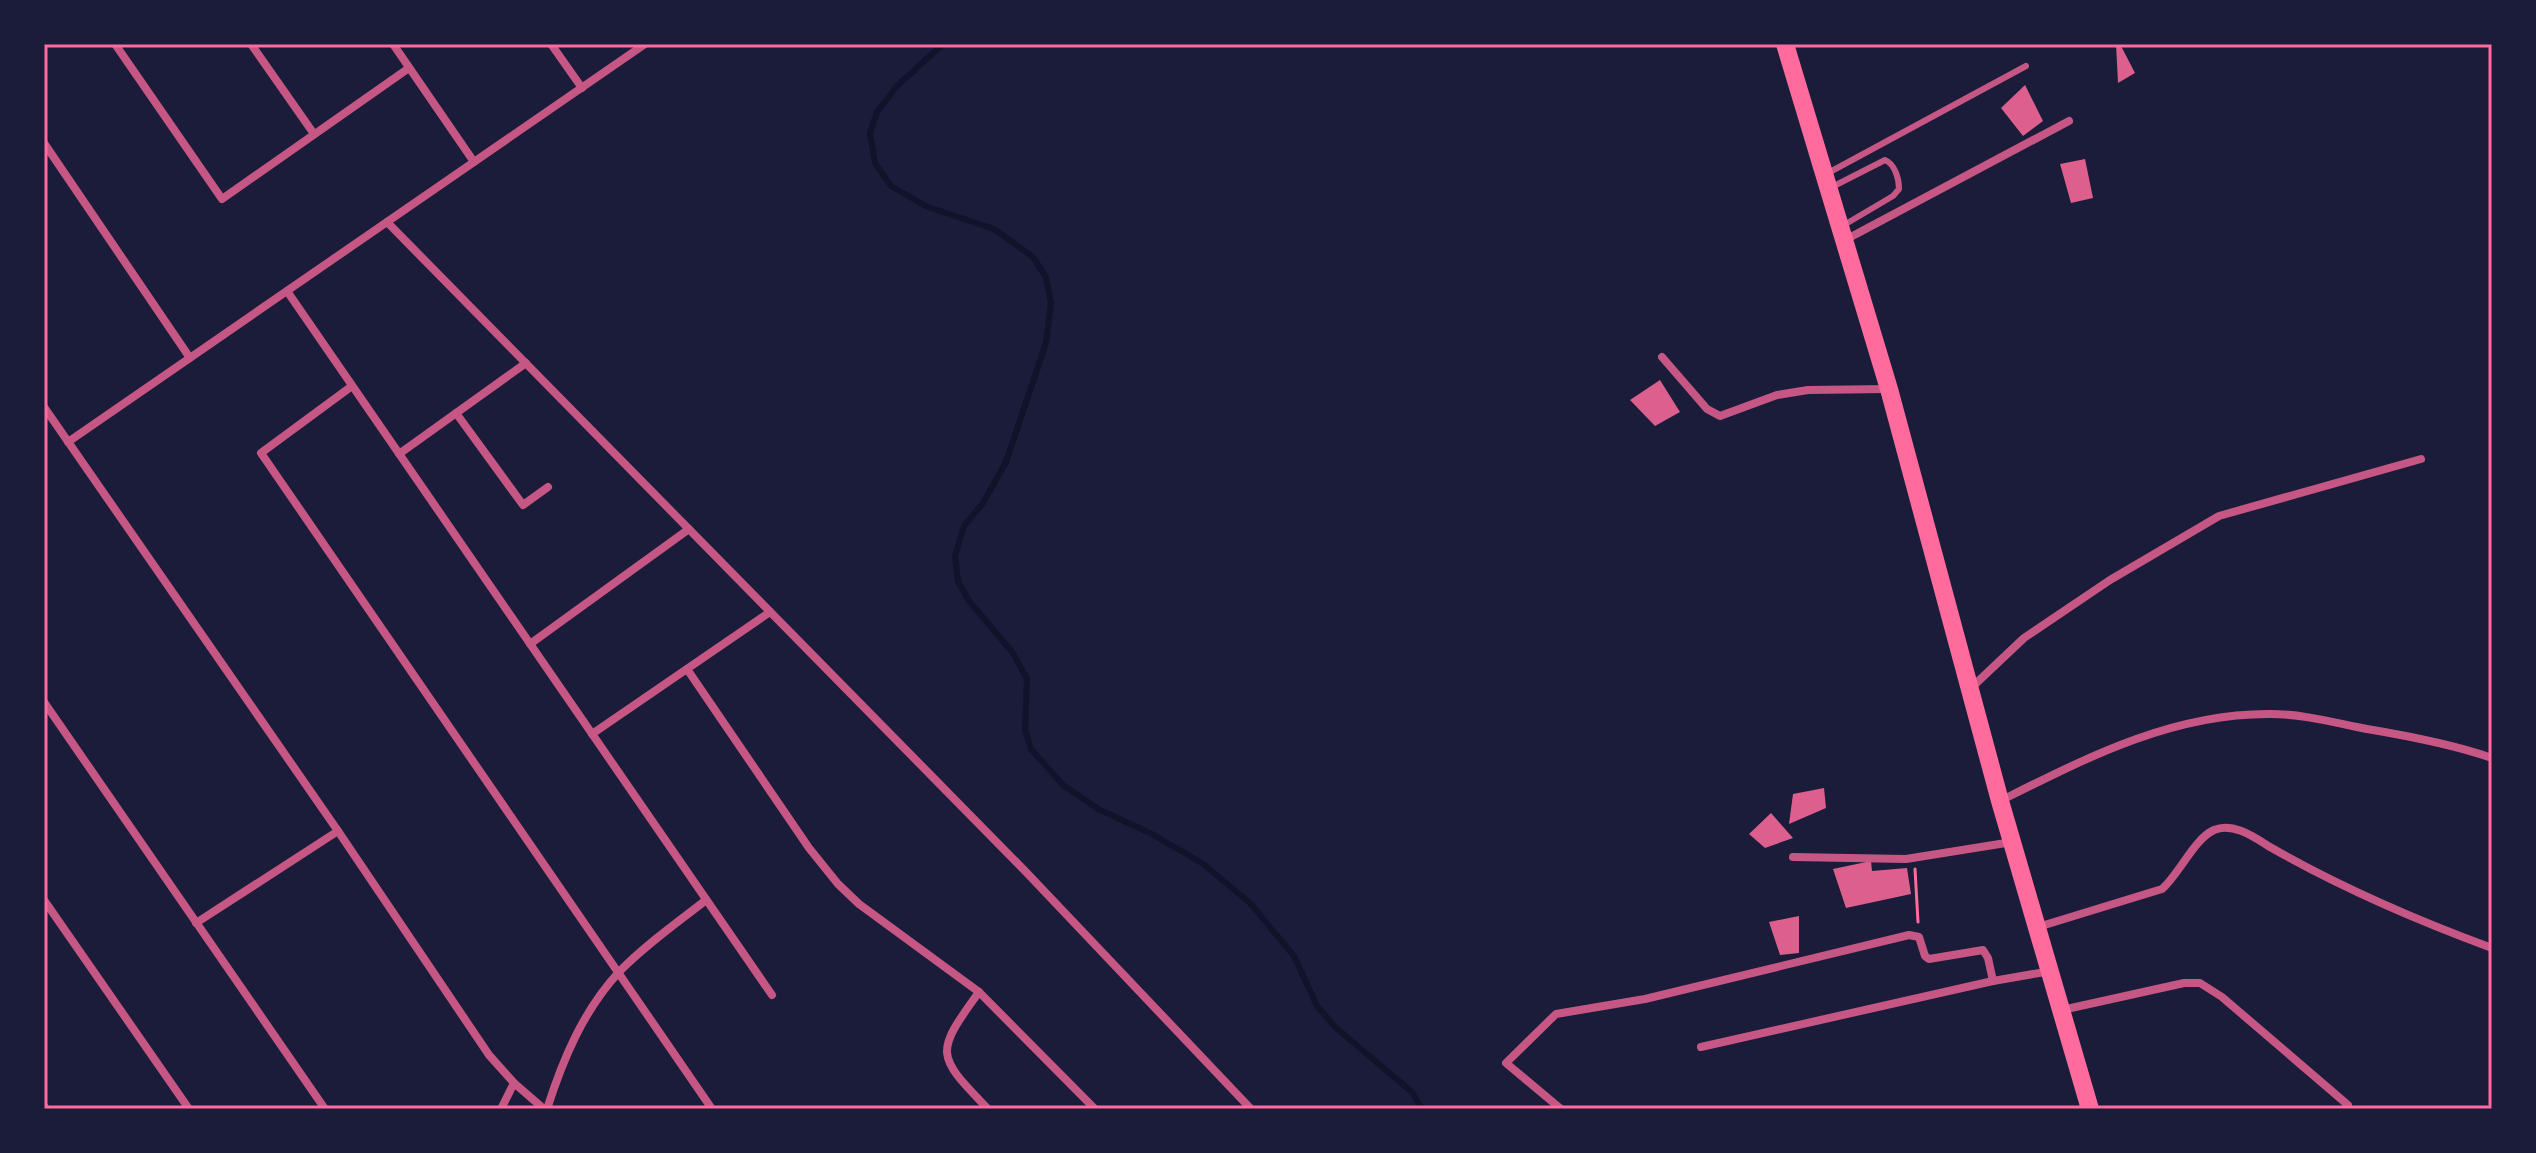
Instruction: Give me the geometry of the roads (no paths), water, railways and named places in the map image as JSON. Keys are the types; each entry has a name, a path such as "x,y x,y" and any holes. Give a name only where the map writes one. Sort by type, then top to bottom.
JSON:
{"main road":[{"path":"1785,44 1889,389 2000,801 2090,1109"}],"street":[{"path":"115,44 222,199 409,68"},
{"path":"251,44 314,134"},
{"path":"393,44 474,162"},
{"path":"551,44 582,88"},
{"path":"68,442 645,44"},
{"path":"1843,233 2069,121"},
{"path":"44,143 190,358"},
{"path":"387,222 1026,872 1251,1109"},
{"path":"287,291 772,995"},
{"path":"1662,357 1707,409 1720,416 1777,395 1808,390 1889,389"},
{"path":"399,454 526,363"},
{"path":"352,386 261,453 712,1109"},
{"path":"44,407 489,1055 514,1083 546,1109 576,1032 593,1004 618,973 706,900"},
{"path":"456,413 523,505 548,487"},
{"path":"1970,690 2024,638 2110,580 2219,516 2421,459"},
{"path":"530,644 689,529"},
{"path":"592,734 770,612"},
{"path":"687,669 809,848 838,884 859,904 979,992 1095,1109"},
{"path":"44,702 325,1109"},
{"path":"2000,801 2093,754 2137,737 2234,714 2308,718 2433,741 2492,758"},
{"path":"2038,927 2162,889 2174,878 2201,839 2215,829 2230,827 2302,865 2438,928 2492,948"},
{"path":"196,923 338,831"},
{"path":"1793,857 1887,860 2013,842"},
{"path":"44,900 189,1109"},
{"path":"1561,1109 1506,1063 1556,1014 1645,999 1909,935 1919,937 1922,952 1929,959 1983,950 1993,981"},
{"path":"1701,1047 1993,981 2051,971"},
{"path":"2062,1010 2184,983 2200,983 2222,997 2348,1105"},
{"path":"979,992 953,1028 946,1045 948,1064 988,1109"},
{"path":"501,1109 514,1083"}],"lane":[{"path":"1827,181 2026,66"},
{"path":"1827,181 1885,160 1893,166 1899,183 1899,189 1893,196 1843,233"}],"waterway":[{"path":"943,44 897,86 877,112 870,133 875,163 891,186 928,207 994,229 1033,257 1046,277 1051,303 1046,343 1006,462 983,503 964,526 955,556 958,581 969,601 1013,653 1027,679 1025,730 1031,749 1063,785 1098,809 1150,833 1202,863 1250,903 1294,956 1317,1006 1335,1027 1412,1092 1422,1109"}]}
